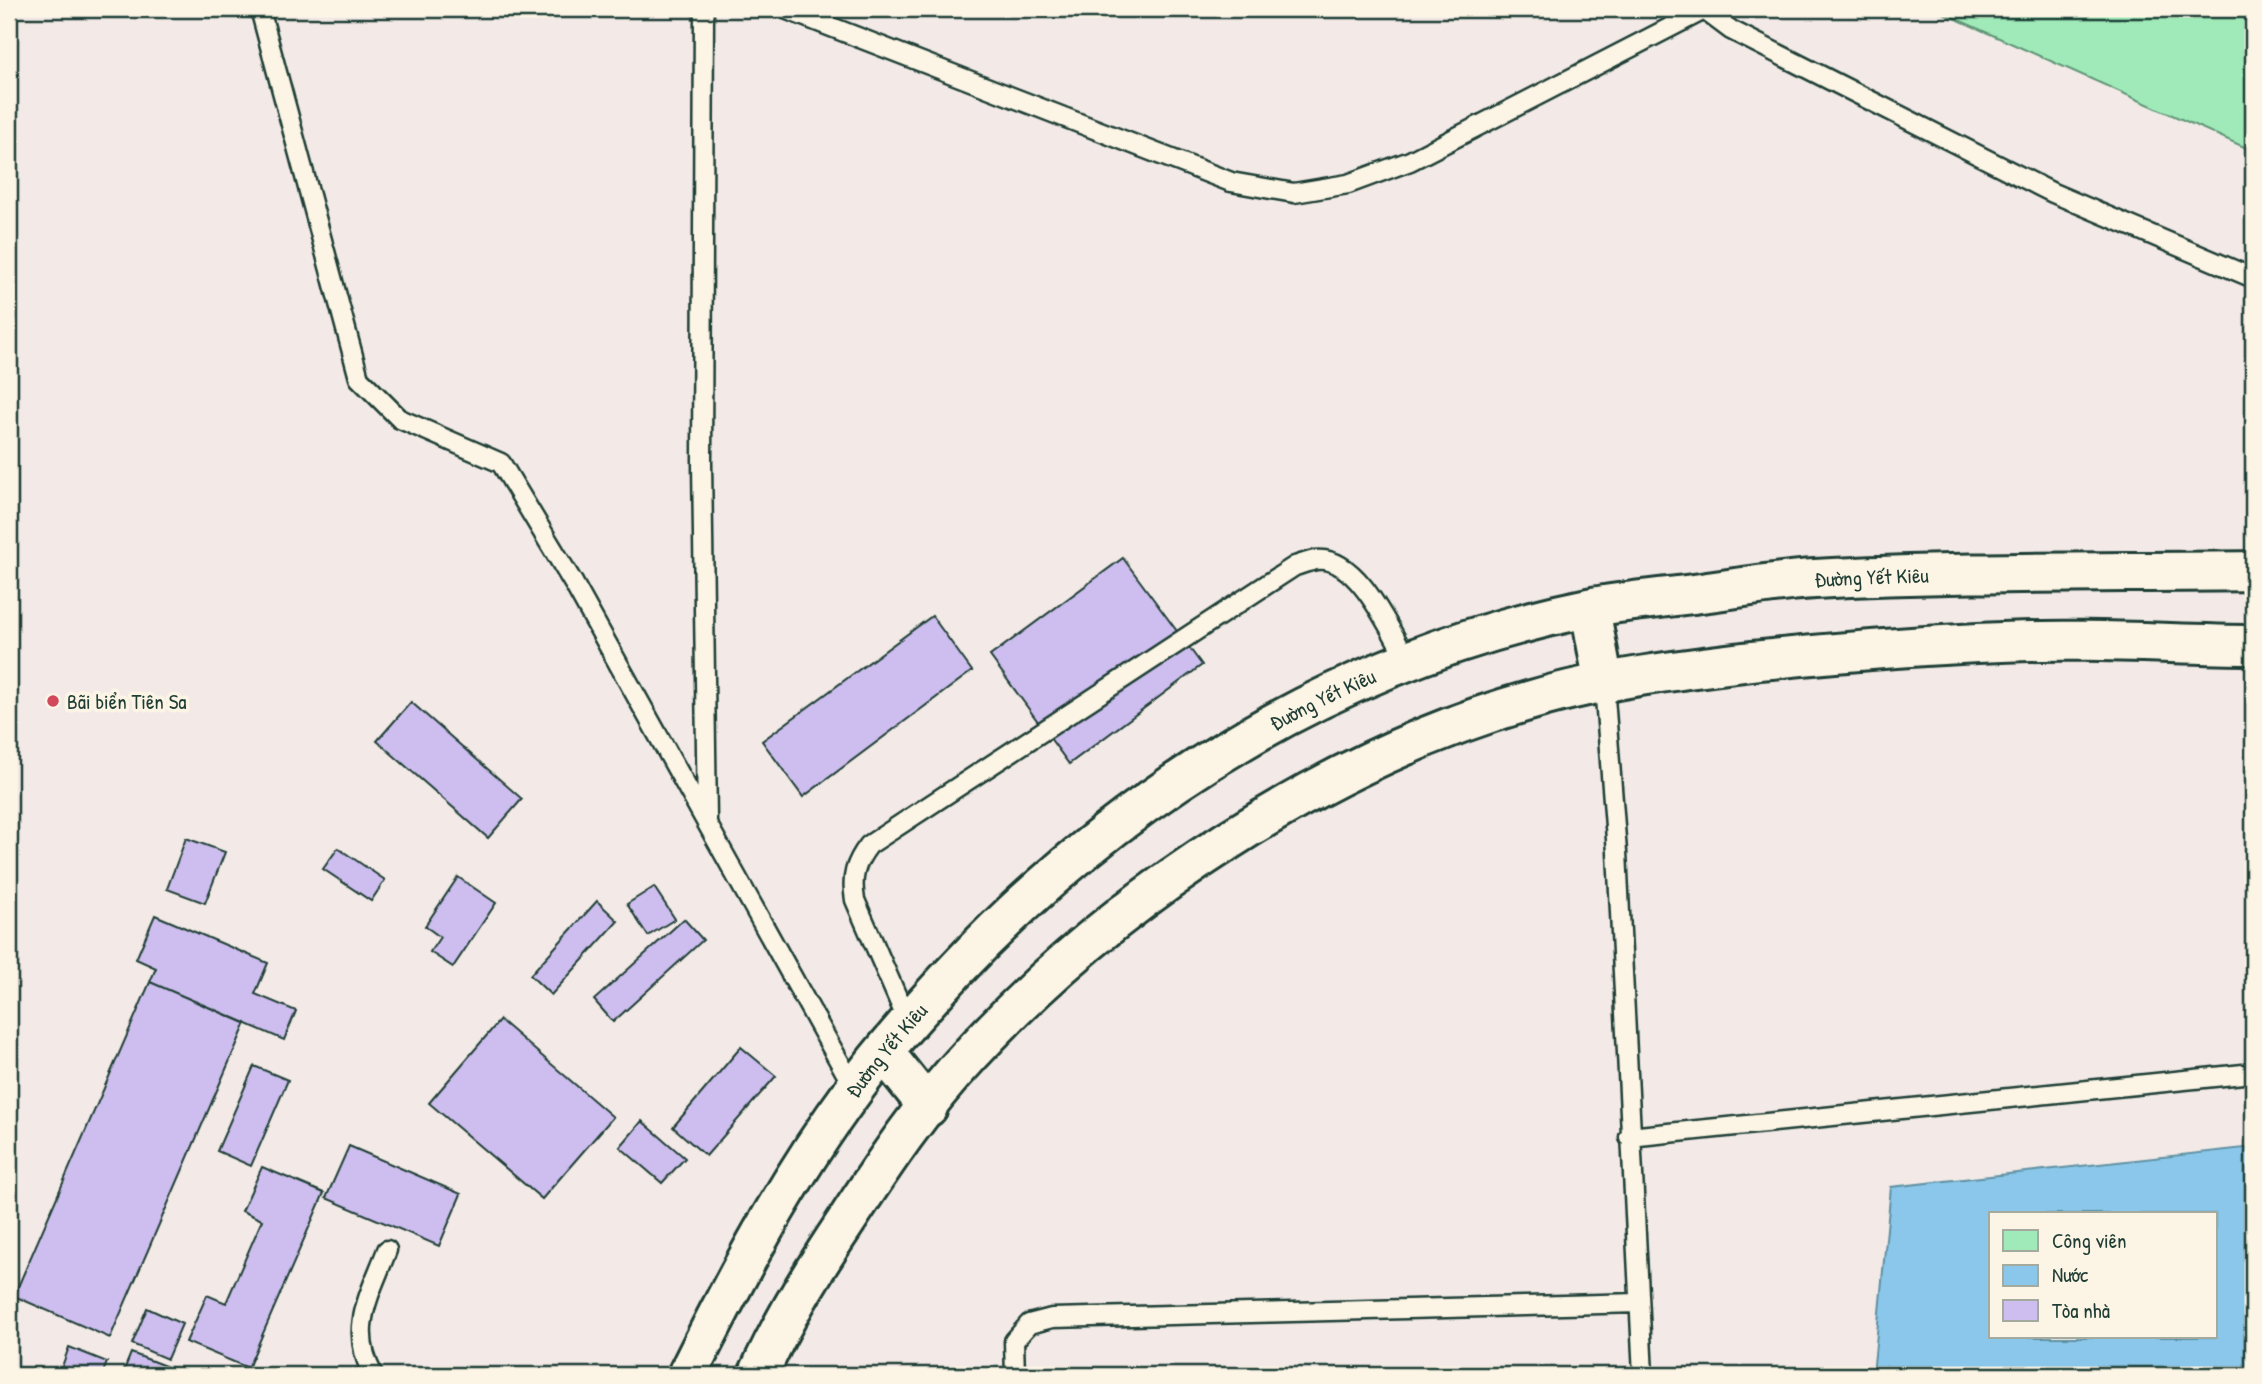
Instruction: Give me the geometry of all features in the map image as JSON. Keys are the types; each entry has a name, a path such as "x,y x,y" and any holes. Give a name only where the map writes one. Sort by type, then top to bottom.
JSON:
{"highway":[{"name":"Đường Yết Kiêu","path":"687,1375 750,1255 854,1088 908,1022 1006,918 1109,828 1192,770 1294,711 1408,661 1504,629 1590,607 1811,579 2253,571"},
{"path":"1590,607 1604,685"},
{"path":"758,1375 820,1261 888,1156 969,1055 1059,968 1162,887 1290,802 1368,761 1463,722 1534,699 1677,670 1815,654 2006,642 2253,645"},
{"path":"884,1052 928,1107"}],"lane":[{"path":"260,9 359,378 400,419 501,463 574,584 854,1088"},
{"path":"704,9 702,463 707,824"},
{"path":"785,9 1231,182 1294,193 1348,184 1410,161 1704,9 1731,30 2053,193 2253,278"},
{"path":"908,1022 855,900 852,880 857,861 869,845 1295,566 1318,559 1340,565 1359,580 1408,661"},
{"path":"1604,685 1617,852 1629,1137 1643,1375"},
{"path":"1629,1137 2253,1073"},
{"path":"373,1375 366,1362 360,1322 387,1251"},
{"path":"1015,1375 1014,1341 1029,1324 1052,1318 1639,1303"}],"green space":[{"path":"1934,9 2253,9 2253,151"}],"water":[{"path":"2253,1147 2253,1375 1873,1375 1891,1187"}],"building":[{"path":"1123,558 1202,665 1069,764 990,656"},
{"path":"932,616 972,671 803,797 762,741"},
{"path":"411,702 522,799 488,838 377,741"},
{"path":"186,838 225,852 205,903 167,889"},
{"path":"338,848 385,880 371,901 323,869"},
{"path":"458,877 496,903 453,967 430,952 440,937 425,926"},
{"path":"654,887 675,919 648,936 627,904"},
{"path":"597,901 618,921 551,995 530,975"},
{"path":"155,915 268,963 255,994 296,1011 284,1040 150,982 156,968 136,959"},
{"path":"684,919 703,940 613,1022 594,1000"},
{"path":"150,982 246,1023 110,1338 14,1296"},
{"path":"500,1020 613,1117 542,1199 429,1103"},
{"path":"741,1047 776,1076 706,1156 673,1127"},
{"path":"254,1066 288,1080 251,1166 217,1151"},
{"path":"642,1121 685,1158 662,1183 620,1147"},
{"path":"349,1146 461,1194 439,1246 326,1198"},
{"path":"262,1167 324,1193 248,1368 186,1342 207,1295 226,1303 262,1220 242,1211"},
{"path":"147,1308 182,1324 167,1359 132,1344"},
{"path":"69,1347 107,1362 102,1375 59,1375"},
{"path":"131,1353 189,1375 122,1375"}],"place":[{"name":"Bãi biển Tiên Sa","path":"53,701"}]}
